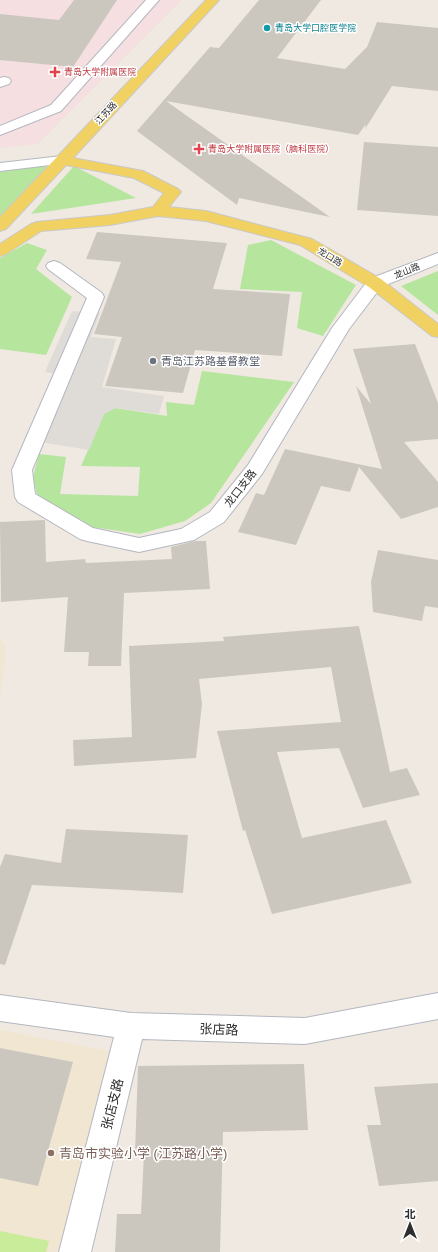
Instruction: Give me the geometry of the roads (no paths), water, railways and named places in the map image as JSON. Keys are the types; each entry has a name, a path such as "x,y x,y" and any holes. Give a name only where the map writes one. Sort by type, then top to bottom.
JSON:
{"main road":[{"name":"江苏路","path":"0,226 213,0"},
{"name":"龙口路","path":"62,160 138,174 173,192 206,216"},
{"path":"158,211 173,192"},
{"path":"18,207 15,214 20,219 37,227"},
{"name":"龙口路","path":"37,227 110,220 158,211 206,216 306,242 375,283 438,332"},
{"path":"0,251 37,227"}],"street":[{"path":"0,131 56,108 153,0"},
{"path":"0,167 62,160"},
{"path":"0,245 37,227"},
{"name":"龙山路","path":"375,283 438,258"},
{"name":"龙口支路","path":"54,266 96,297 22,470 25,497 87,534 139,545 187,535 218,517 255,469 341,328 375,283"},
{"name":"张店路","path":"0,1008 131,1026 305,1031 438,1006"},
{"name":"张店支路","path":"75,1252 131,1026"}],"place":[{"name":"青岛大学口腔医学院","path":"267,28"},
{"name":"青岛大学附属医院","path":"55,72"},
{"name":"青岛大学附属医院（脑科医院）","path":"199,149"},
{"name":"青岛江苏路基督教堂","path":"153,361"},
{"name":"青岛市实验小学 (江苏路小学)","path":"51,1153"}]}
